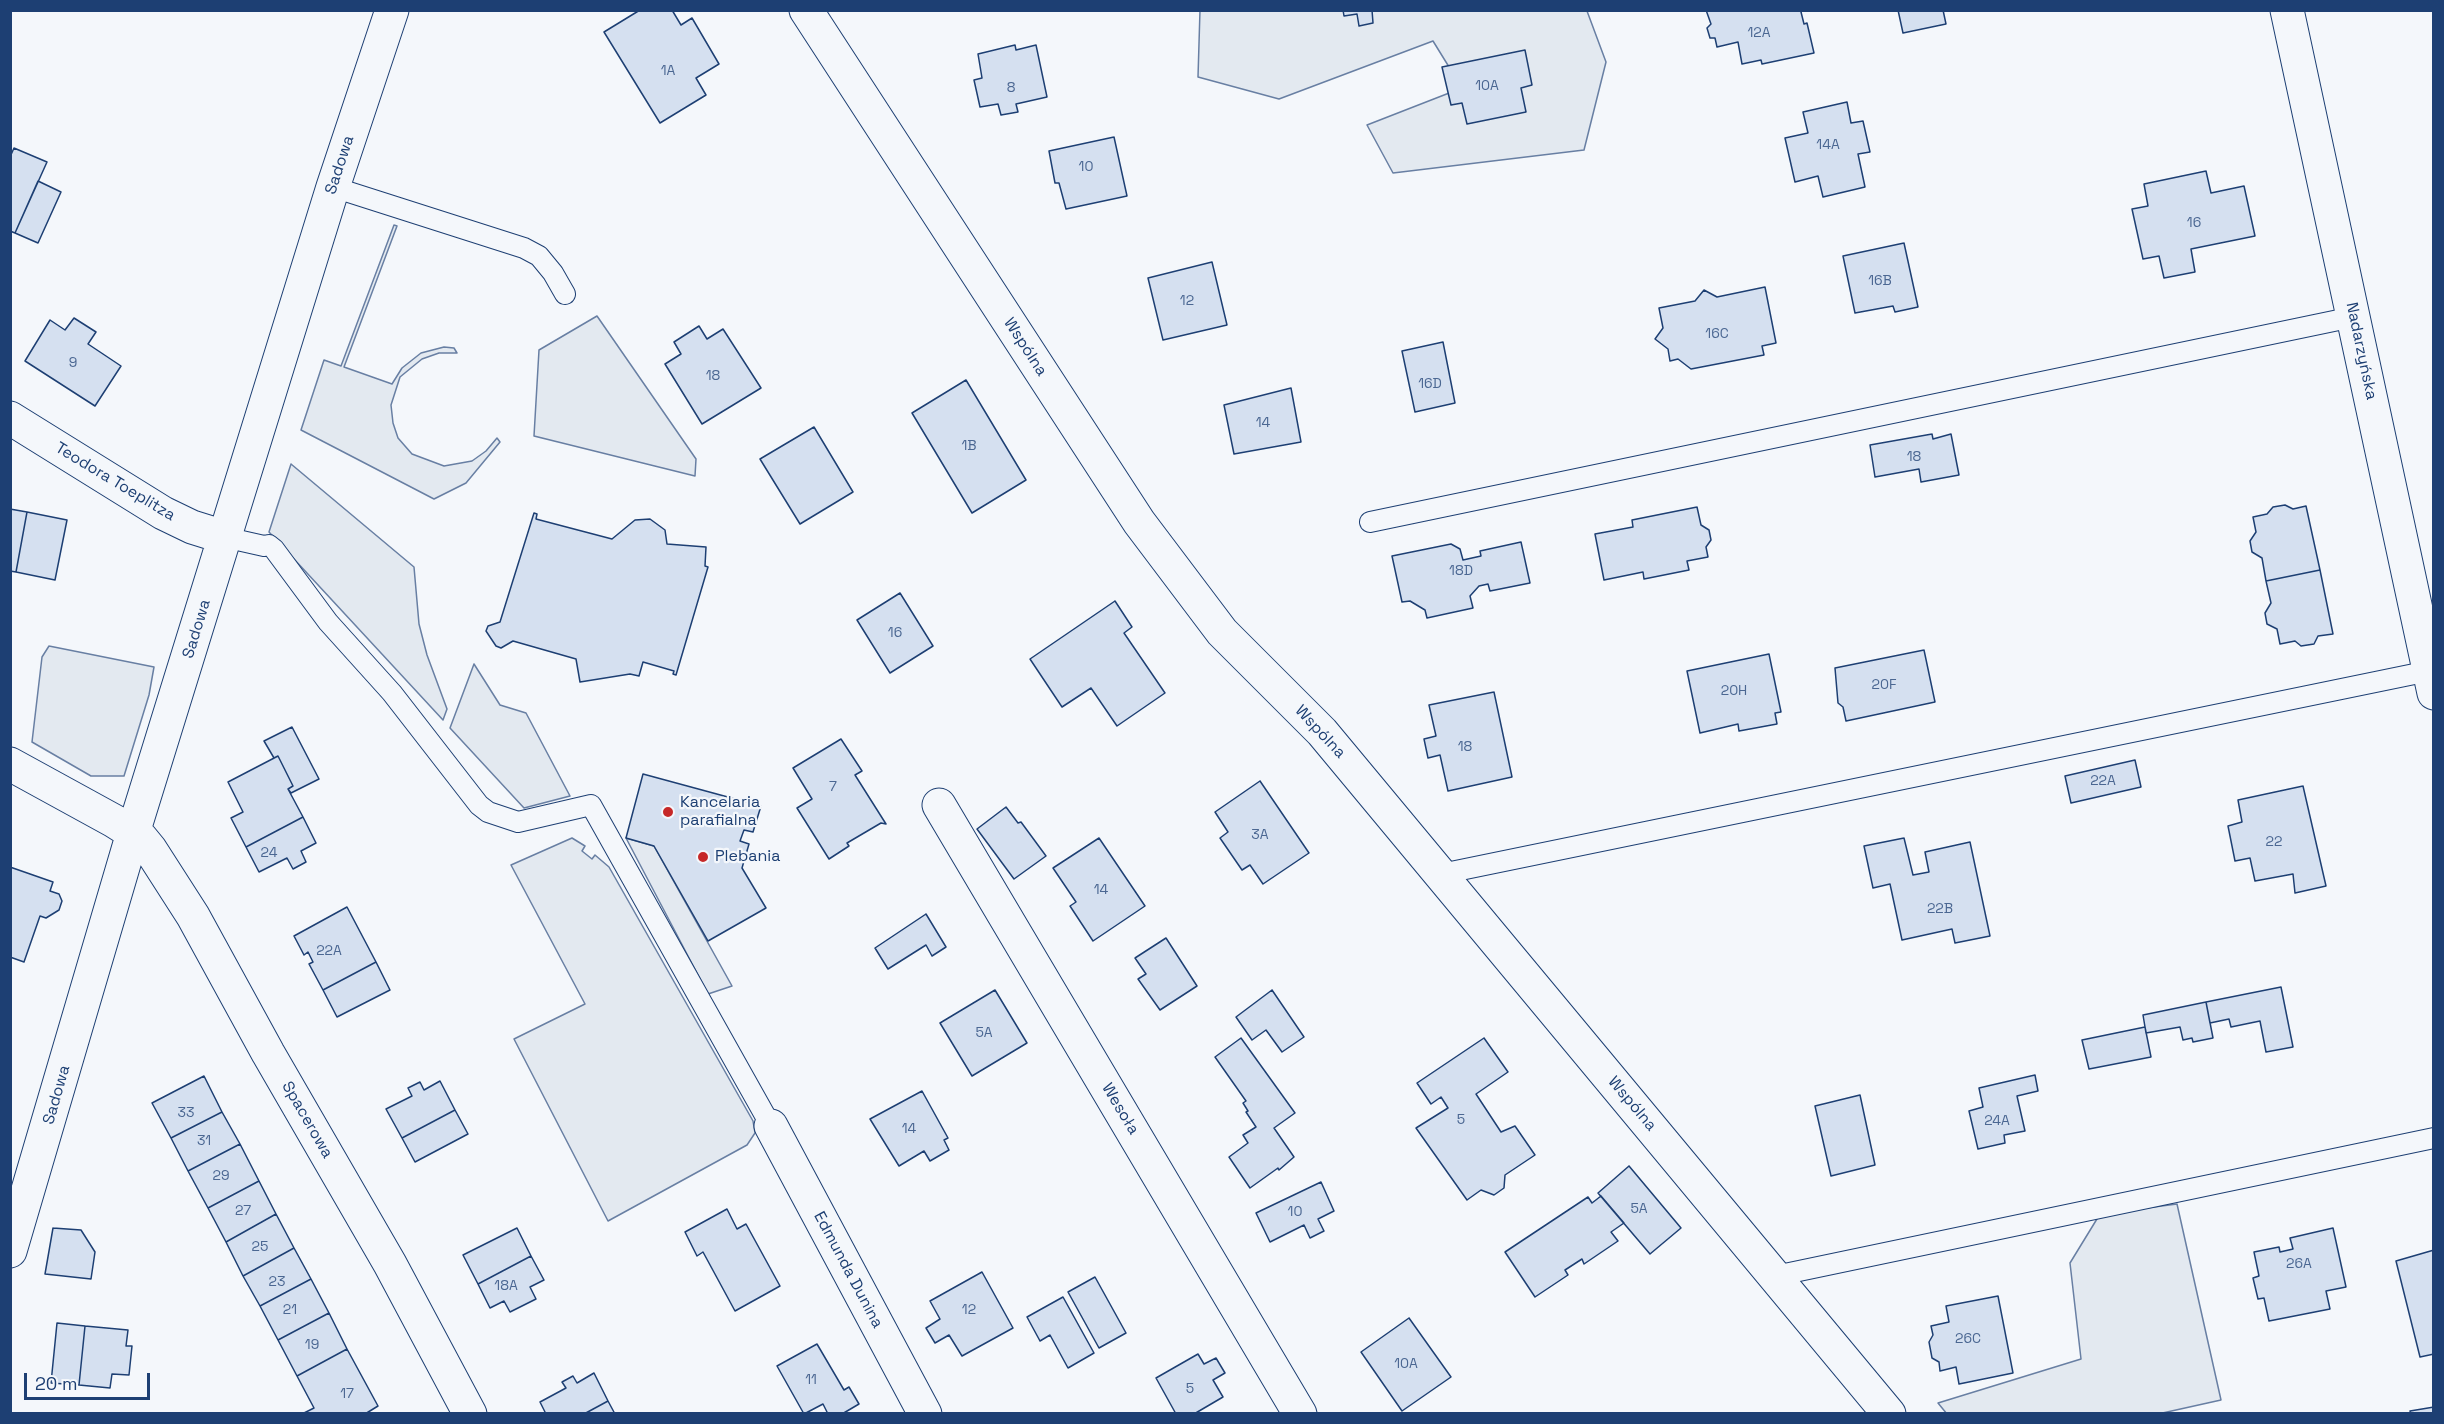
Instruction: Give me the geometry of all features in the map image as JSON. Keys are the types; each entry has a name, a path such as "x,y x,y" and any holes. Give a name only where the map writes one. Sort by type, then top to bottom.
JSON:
{"street":[{"name":"Sadowa","path":"10,1251 19,1193 333,188 392,10"},
{"name":"Wspólna","path":"806,10 1139,522 1222,632 1322,732 1889,1413"},
{"name":"Nadarzyńska","path":"2287,10 2431,682"},
{"name":"Teodora Toeplitza","path":"10,418 163,513 192,527 224,537"},
{"name":"Spacerowa","path":"10,764 133,833 150,849 193,916 268,1053 390,1264 459,1410"},
{"name":"Wesoła","path":"939,805 1300,1413"},
{"name":"Edmunda Dunina","path":"771,1126 925,1413"}],"lane":[{"path":"333,188 524,248 539,256 553,273 565,294"},
{"path":"1370,522 2353,317"},
{"path":"224,537 264,546 269,545 274,549 328,622 392,693 479,805 488,812 518,822 591,805 771,1126"},
{"path":"1441,874 2431,682"},
{"path":"1775,1276 2433,1138"}],"shaded area":[{"path":"1200,10 1587,11 1606,62 1584,150 1393,173 1367,125 1462,88 1433,41 1279,99 1198,77"},
{"path":"394,225 397,226 344,367 392,384 402,368 421,353 444,347 454,348 457,353 439,353 422,359 400,377 391,405 398,438 412,454 444,466 472,461 486,451 497,438 500,442 466,483 434,499 301,430 324,360 341,366"},
{"path":"597,316 696,459 695,476 534,436 539,350"},
{"path":"291,464 414,567 419,624 427,655 447,709 443,720 269,532"},
{"path":"49,646 154,667 149,695 124,776 91,776 32,742 42,657"},
{"path":"474,664 500,705 526,713 570,796 524,808 450,728"},
{"path":"572,838 585,846 582,851 592,859 595,855 609,867 753,1121 755,1133 747,1145 608,1221 514,1039 585,1004 511,865"},
{"path":"626,838 654,846 732,986 708,994"},
{"path":"2177,1204 2221,1400 2158,1414 1947,1414 1938,1403 2081,1359 2070,1263 2100,1214"}],"building":[{"path":"640,10 672,10 681,25 692,18 719,64 696,78 706,95 660,123 604,32"},
{"path":"1343,10 1372,10 1373,23 1359,26 1357,14 1344,16"},
{"path":"1706,10 1804,10 1801,12 1804,24 1807,23 1814,53 1762,64 1761,60 1742,64 1738,42 1717,47 1715,38 1710,38 1707,28 1711,24"},
{"path":"1898,10 1943,10 1946,24 1903,33"},
{"path":"1015,45 1016,50 1036,45 1047,97 1016,104 1018,112 1001,115 998,104 980,107 974,80 982,78 978,54"},
{"path":"1525,50 1532,85 1521,88 1526,112 1467,124 1462,103 1451,105 1442,67"},
{"path":"1847,102 1851,123 1863,121 1870,152 1858,154 1865,187 1823,197 1818,176 1795,182 1785,138 1808,133 1803,112"},
{"path":"1114,137 1127,196 1066,209 1059,183 1055,183 1049,151"},
{"path":"14,148 47,162 15,233 10,231 10,157"},
{"path":"2206,171 2211,193 2244,186 2255,236 2191,249 2195,272 2164,278 2159,256 2143,259 2132,209 2148,206 2144,184"},
{"path":"38,181 61,192 38,243 15,233"},
{"path":"1904,243 1918,307 1895,312 1893,306 1855,313 1843,256"},
{"path":"1212,262 1227,325 1163,340 1148,278"},
{"path":"1765,287 1776,343 1762,346 1764,355 1691,369 1678,359 1670,361 1668,349 1655,339 1663,328 1659,308 1695,301 1704,290 1717,297"},
{"path":"74,318 96,332 88,344 121,366 95,406 25,361 50,320 65,330"},
{"path":"699,326 707,339 723,329 761,388 702,424 665,364 681,354 674,342"},
{"path":"1443,342 1455,403 1415,412 1402,351"},
{"path":"966,380 1026,480 972,513 912,413"},
{"path":"1291,388 1301,442 1234,454 1224,405"},
{"path":"814,427 853,492 800,524 760,459"},
{"path":"1932,434 1933,439 1951,434 1959,475 1921,482 1919,469 1875,477 1870,445"},
{"path":"2285,505 2293,509 2306,506 2320,570 2266,581 2262,558 2252,552 2250,541 2256,532 2253,517 2267,514 2273,507"},
{"path":"1697,507 1701,525 1709,530 1711,540 1706,547 1708,557 1687,561 1689,570 1644,579 1643,572 1604,580 1595,534 1633,527 1632,520"},
{"path":"10,509 27,512 16,572 10,571"},
{"path":"27,512 67,520 55,580 16,572"},
{"path":"534,513 537,514 536,519 612,539 635,520 650,519 665,530 667,544 706,547 705,566 708,567 676,675 673,674 674,671 643,662 639,676 630,674 580,682 576,659 513,641 501,648 496,646 486,631 488,626 500,622"},
{"path":"1521,542 1530,583 1490,591 1488,584 1479,586 1470,596 1473,608 1427,618 1425,610 1410,601 1402,602 1392,556 1451,544 1460,549 1463,560 1481,556 1480,551"},
{"path":"2320,570 2333,634 2318,636 2314,644 2301,646 2295,641 2280,644 2277,629 2267,624 2265,613 2271,603 2266,581"},
{"path":"900,593 933,646 890,673 857,620"},
{"path":"1115,601 1132,627 1124,633 1165,693 1117,726 1091,688 1062,707 1030,659"},
{"path":"1924,650 1935,702 1846,721 1843,707 1838,703 1835,668"},
{"path":"1769,654 1781,712 1775,713 1777,724 1739,731 1738,724 1700,733 1687,671"},
{"path":"1494,692 1512,777 1448,791 1440,755 1428,758 1424,739 1436,736 1429,705"},
{"path":"292,727 319,779 291,793 288,789 293,786 278,756 274,758 264,741"},
{"path":"841,739 862,771 855,775 886,824 881,823 847,843 849,846 829,859 797,808 812,799 793,768"},
{"path":"278,756 293,786 288,789 303,817 246,847 231,818 243,812 228,782"},
{"path":"2135,760 2141,787 2071,803 2065,776"},
{"name":"Plebania","path":"643,774 761,806 753,832 744,830 740,841 749,844 742,868 766,908 708,941 654,846 626,838"},
{"path":"1260,781 1309,853 1263,884 1250,865 1242,870 1220,838 1228,832 1215,812"},
{"path":"2303,786 2326,886 2295,893 2293,874 2255,881 2250,858 2235,861 2228,826 2242,822 2238,800"},
{"path":"1006,807 1018,823 1021,822 1046,856 1014,879 977,829"},
{"path":"303,817 316,843 301,851 306,862 293,869 287,858 259,872 246,847"},
{"path":"1099,838 1145,906 1093,941 1070,906 1076,902 1053,868"},
{"path":"1904,838 1913,875 1929,872 1925,852 1970,842 1990,936 1955,943 1952,929 1902,940 1890,884 1873,888 1864,846"},
{"path":"10,867 53,882 50,891 59,894 62,901 59,910 46,918 40,916 24,962 10,957"},
{"path":"347,907 376,962 323,990 309,964 313,962 308,952 304,955 294,936"},
{"path":"926,914 946,947 932,956 926,945 888,969 875,948"},
{"path":"1166,938 1197,986 1160,1010 1138,979 1146,974 1135,958"},
{"path":"376,962 390,990 337,1017 323,990"},
{"path":"2281,987 2293,1047 2266,1052 2260,1021 2231,1027 2229,1019 2210,1023 2206,1002"},
{"path":"995,990 1027,1043 972,1076 940,1023"},
{"path":"1272,990 1304,1037 1282,1052 1266,1030 1252,1040 1236,1017"},
{"path":"2206,1002 2213,1038 2193,1042 2192,1038 2183,1040 2180,1027 2146,1033 2143,1015"},
{"path":"2145,1027 2151,1057 2089,1069 2082,1040"},
{"path":"1241,1038 1295,1113 1274,1128 1294,1157 1279,1170 1278,1168 1250,1188 1229,1157 1248,1143 1243,1135 1256,1127 1246,1112 1248,1111 1243,1103 1246,1101 1215,1057"},
{"path":"1484,1038 1508,1072 1476,1094 1501,1132 1515,1126 1535,1155 1505,1175 1504,1188 1494,1195 1481,1190 1467,1200 1416,1128 1448,1108 1441,1097 1431,1104 1417,1083"},
{"path":"2035,1075 2038,1091 2017,1096 2025,1131 2004,1135 2005,1143 1978,1149 1969,1111 1983,1107 1979,1088"},
{"path":"204,1076 222,1112 171,1138 152,1103"},
{"path":"440,1081 455,1110 402,1138 386,1109 412,1096 408,1088 420,1082 424,1090"},
{"path":"922,1091 948,1138 944,1140 949,1150 930,1161 924,1151 899,1166 870,1119"},
{"path":"1860,1095 1875,1165 1831,1176 1815,1106"},
{"path":"455,1110 468,1134 415,1162 402,1138"},
{"path":"222,1112 240,1144 188,1171 171,1138"},
{"path":"240,1144 259,1181 208,1208 188,1171"},
{"path":"1629,1166 1681,1228 1650,1254 1598,1193"},
{"path":"259,1181 276,1214 226,1242 208,1208"},
{"path":"1321,1182 1334,1211 1318,1219 1324,1231 1310,1238 1304,1225 1270,1242 1256,1213"},
{"path":"1601,1196 1624,1223 1611,1232 1618,1241 1584,1264 1582,1259 1565,1270 1568,1275 1535,1297 1505,1252 1588,1197 1592,1203"},
{"path":"727,1209 737,1229 746,1224 780,1286 735,1311 703,1252 697,1256 685,1232"},
{"path":"276,1214 294,1248 243,1276 226,1242"},
{"path":"53,1228 81,1230 95,1252 91,1279 45,1274"},
{"path":"517,1228 531,1256 478,1284 463,1255"},
{"path":"2333,1228 2346,1287 2326,1291 2330,1309 2269,1321 2264,1298 2258,1299 2253,1278 2259,1276 2254,1252 2279,1247 2280,1252 2293,1249 2290,1238"},
{"path":"294,1248 311,1279 260,1306 243,1276"},
{"path":"2434,1250 2434,1354 2420,1357 2396,1261"},
{"path":"531,1256 544,1280 530,1287 536,1299 510,1312 504,1301 490,1308 478,1284"},
{"path":"982,1272 1013,1328 962,1356 949,1335 935,1343 926,1328 940,1319 930,1301"},
{"path":"1095,1277 1126,1333 1099,1348 1068,1292"},
{"path":"311,1279 329,1313 278,1340 260,1306"},
{"path":"1998,1296 2013,1373 1959,1384 1956,1367 1940,1371 1939,1362 1932,1358 1929,1342 1933,1335 1931,1326 1949,1322 1946,1306"},
{"path":"1063,1297 1094,1353 1068,1368 1050,1335 1040,1341 1027,1317"},
{"path":"329,1313 347,1349 297,1376 278,1340"},
{"path":"1409,1318 1451,1377 1402,1411 1361,1352"},
{"path":"57,1323 85,1326 79,1385 51,1383"},
{"path":"85,1326 128,1330 126,1346 132,1346 129,1375 112,1374 110,1388 79,1385"},
{"path":"817,1344 844,1390 849,1387 859,1404 842,1414 828,1414 823,1404 804,1414 777,1366"},
{"path":"347,1349 378,1406 365,1414 302,1414 314,1408 297,1376"},
{"path":"1198,1354 1204,1364 1216,1358 1225,1373 1213,1380 1223,1397 1194,1414 1176,1414 1156,1378"},
{"path":"594,1373 608,1401 584,1414 546,1414 540,1402 566,1388 562,1382 573,1376 577,1383"},
{"path":"608,1401 615,1414 584,1414"},
{"path":"2434,1407 2434,1414 2411,1414 2410,1411"}],"place":[{"name":"Kancelaria parafialna","path":"668,812"},
{"name":"Plebania","path":"703,857"}]}
